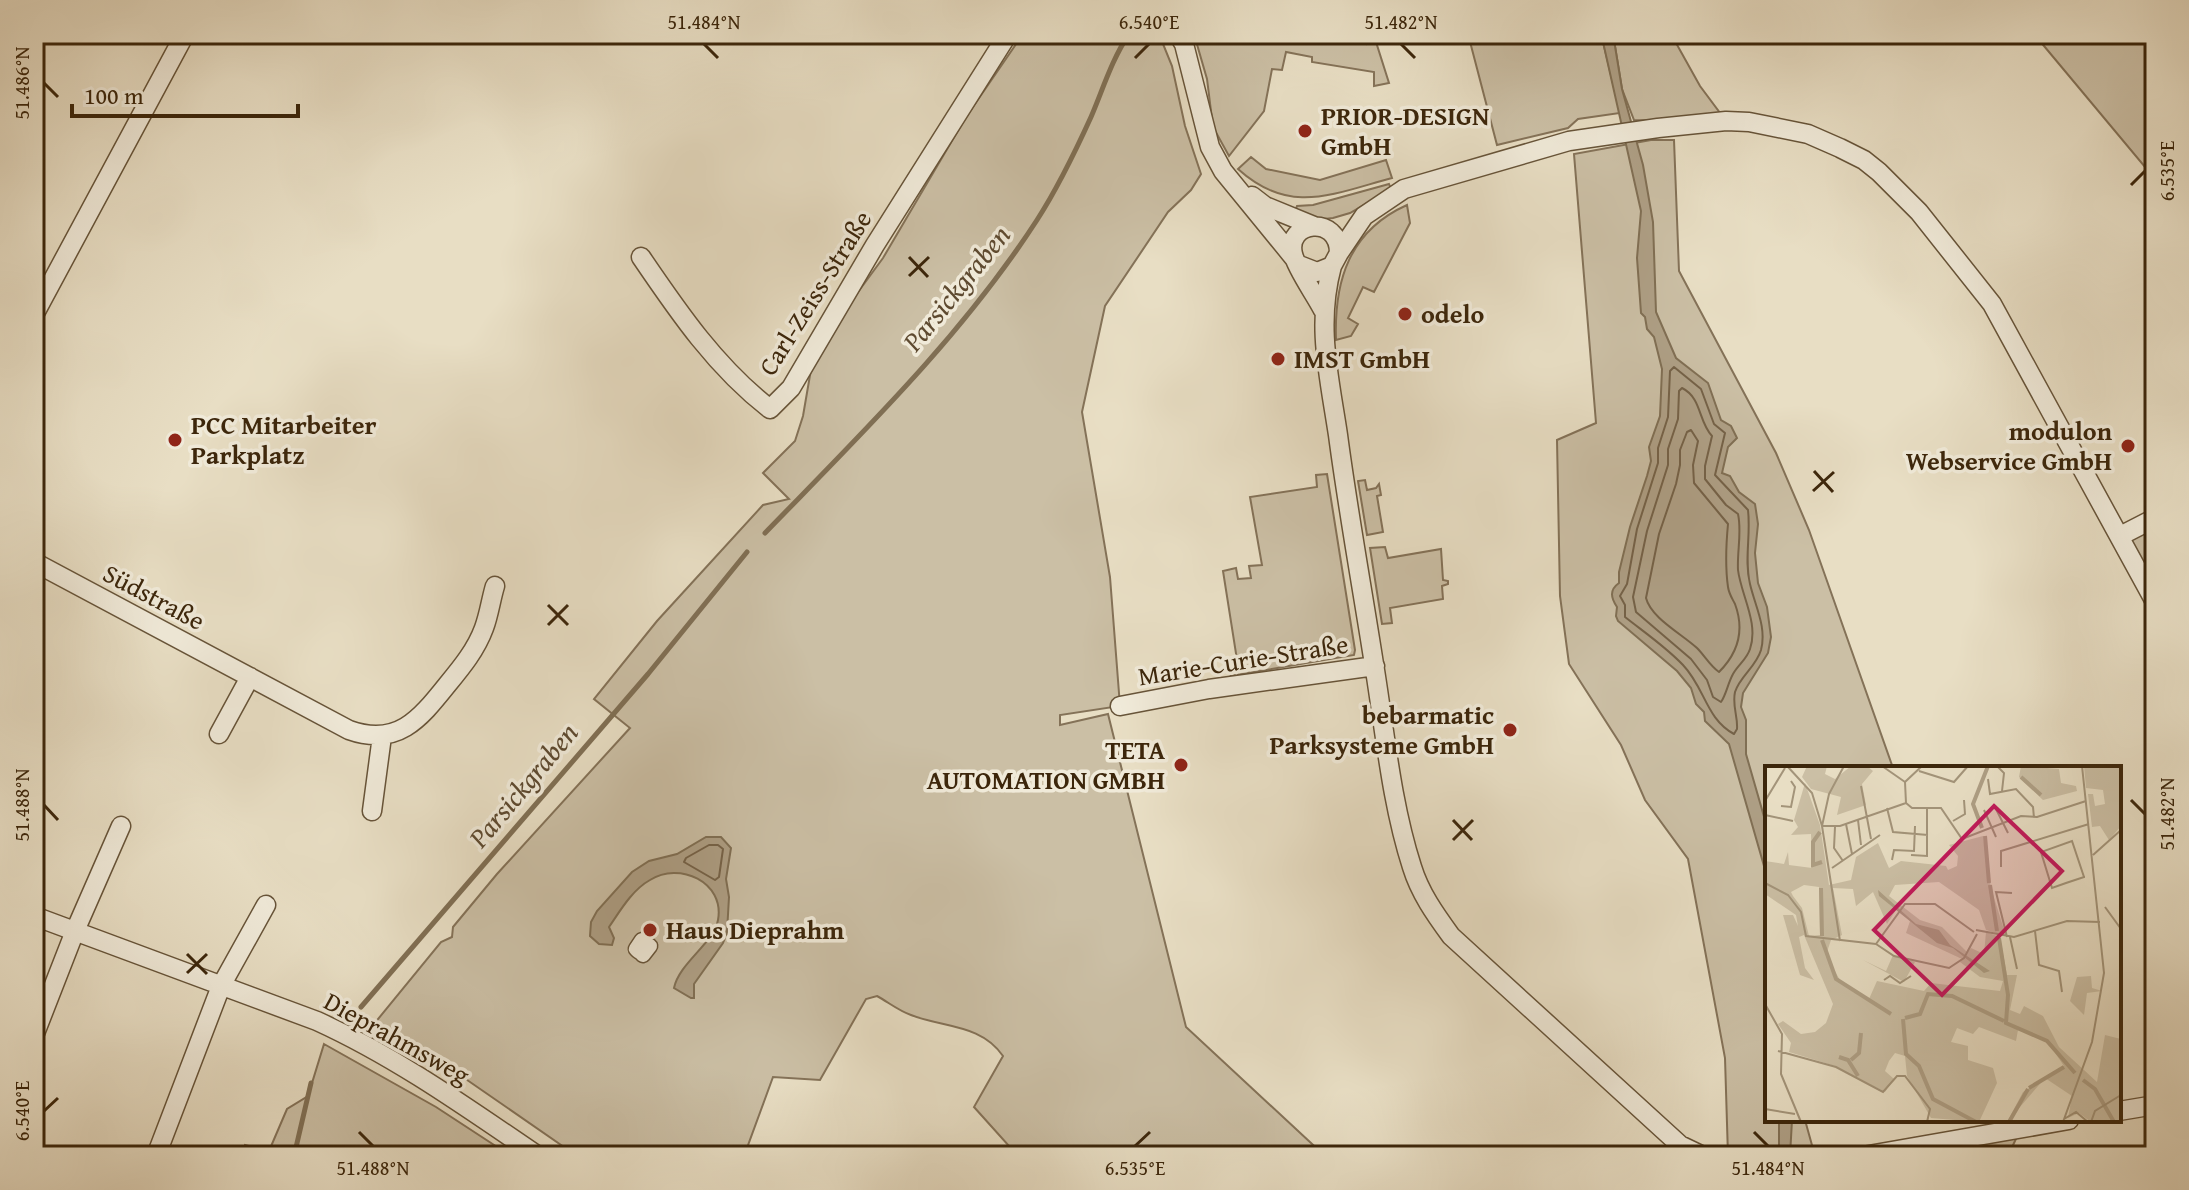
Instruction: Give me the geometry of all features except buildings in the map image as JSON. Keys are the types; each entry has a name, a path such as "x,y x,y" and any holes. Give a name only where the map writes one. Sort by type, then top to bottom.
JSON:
{"street":[{"path":"34,315 185,34"},
{"name":"Carl-Zeiss-Straße","path":"641,257 691,332 745,390 770,409 791,388 875,245 1008,34"},
{"path":"1178,34 1184,44 1210,147 1231,180 1296,262 1323,310"},
{"path":"1364,216 1305,228 1295,237 1292,250 1296,262 1317,272 1335,259 1364,216 1404,189 1569,141 1639,130 1726,121 1749,122 1808,134 1855,155 1879,172 1919,212 1992,304 2155,602"},
{"path":"1231,180 1265,206 1334,234 1335,259 1323,310 1340,465 1404,839 1425,899 1451,936 1680,1145 1703,1156"},
{"path":"2120,536 2155,518"},
{"name":"Südstraße","path":"34,562 349,730 367,736 382,736"},
{"path":"372,811 382,736 395,733 424,713 468,660 485,628 495,586"},
{"name":"Marie-Curie-Straße","path":"1120,706 1209,689 1375,666"},
{"path":"219,734 250,677"},
{"path":"34,1036 121,826"},
{"path":"156,1156 221,986 266,905"},
{"name":"Dieprahmsweg","path":"34,916 317,1021 368,1046 464,1104 538,1156"},
{"path":"2121,1111 2155,1105"},
{"path":"1863,1156 2058,1122"}],"shaded area":[{"path":"1023,34 1159,34 1172,66 1185,126 1201,174 1191,190 1168,212 1105,306 1082,412 1110,577 1120,706 1060,715 1060,725 1108,714 1186,1027 1325,1156 1018,1156 974,1107 1003,1056 973,1032 907,1013 877,996 866,999 820,1080 773,1077 747,1148 747,1156 577,1156 457,1073 374,1024 441,942 452,937 453,927 497,874 630,728 594,699 657,621 763,505 789,499 763,473 795,441 803,416 814,352 883,258 966,117"},
{"path":"1194,34 1364,34 1367,44 1376,42 1389,83 1374,86 1374,72 1312,62 1312,57 1286,52 1282,70 1272,69 1264,111 1229,156 1213,127 1207,79"},
{"path":"1468,34 1604,34 1603,42 1620,113 1578,119 1568,128 1497,145"},
{"path":"1613,34 1671,34 1700,86 1726,121 1634,120 1622,89"},
{"path":"2034,34 2155,34 2155,179"},
{"path":"1651,140 1674,140 1679,271 1776,453 1809,530 1892,766 1765,766 1765,1122 1806,1122 1815,1156 1728,1156 1725,1058 1688,859 1645,800 1621,745 1569,664 1560,596 1557,440 1596,423 1574,154"},
{"path":"1251,157 1266,169 1320,180 1386,160 1392,178 1331,195 1294,197 1257,184 1238,169"},
{"path":"1389,184 1391,189 1350,213 1315,220 1294,214 1297,206 1313,205"},
{"path":"1407,205 1410,223 1374,292 1363,287 1348,318 1358,324 1351,336 1336,340 1338,298 1349,260 1371,229"},
{"path":"1327,474 1354,655 1231,676 1228,669 1238,666 1223,571 1236,568 1238,579 1251,578 1249,566 1262,565 1250,497 1317,487 1316,475"},
{"path":"1365,480 1367,490 1379,484 1381,495 1377,496 1383,532 1367,535 1358,481"},
{"path":"2155,518 2155,602 2120,536"},
{"path":"1385,547 1388,558 1441,549 1443,580 1448,581 1442,586 1443,599 1390,608 1392,623 1382,624 1370,548"},
{"path":"324,1044 436,1107 511,1156 242,1156 245,1145 269,1151 287,1109 308,1096"},
{"path":"2021,1128 2008,1156 1908,1156"}],"water":[{"path":"1604,34 1613,34 1622,89 1643,165 1653,222 1656,312 1676,358 1708,383 1721,420 1731,426 1737,438 1728,447 1722,473 1730,476 1739,492 1755,504 1758,583 1767,607 1771,637 1768,653 1743,693 1741,707 1746,720 1746,754 1765,820 1765,875 1729,744 1705,721 1704,712 1696,704 1691,688 1677,671 1618,621 1617,607 1612,597 1612,591 1619,583 1630,527 1651,461 1649,447 1660,416 1662,369 1654,337 1641,313 1637,258 1641,211 1603,42"},
{"path":"706,837 721,837 731,848 726,879 729,897 727,932 723,943 694,984 694,998 691,998 674,988 677,979 710,937 718,920 714,895 698,879 674,873 644,884 609,927 614,938 612,945 599,944 590,936 591,922 632,872 649,861 677,854"},
{"path":"1779,1122 1792,1122 1790,1156 1779,1156"}],"waterway":[{"name":"Parsickgraben","path":"765,533 909,383 1008,263 1059,182 1129,34"},
{"name":"Parsickgraben","path":"361,1007 648,674 747,552"},
{"name":"Parsickgraben","path":"294,1156 311,1083"}],"place":[{"name":"PRIOR-DESIGN GmbH","path":"1305,131"},
{"name":"odelo","path":"1405,314"},
{"name":"IMST GmbH","path":"1278,359"},
{"name":"PCC Mitarbeiter Parkplatz","path":"175,440"},
{"name":"modulon Webservice GmbH","path":"2128,446"},
{"name":"bebarmatic Parksysteme GmbH","path":"1510,730"},
{"name":"TETA AUTOMATION GMBH","path":"1181,765"},
{"name":"Haus Dieprahm","path":"650,930"}]}
